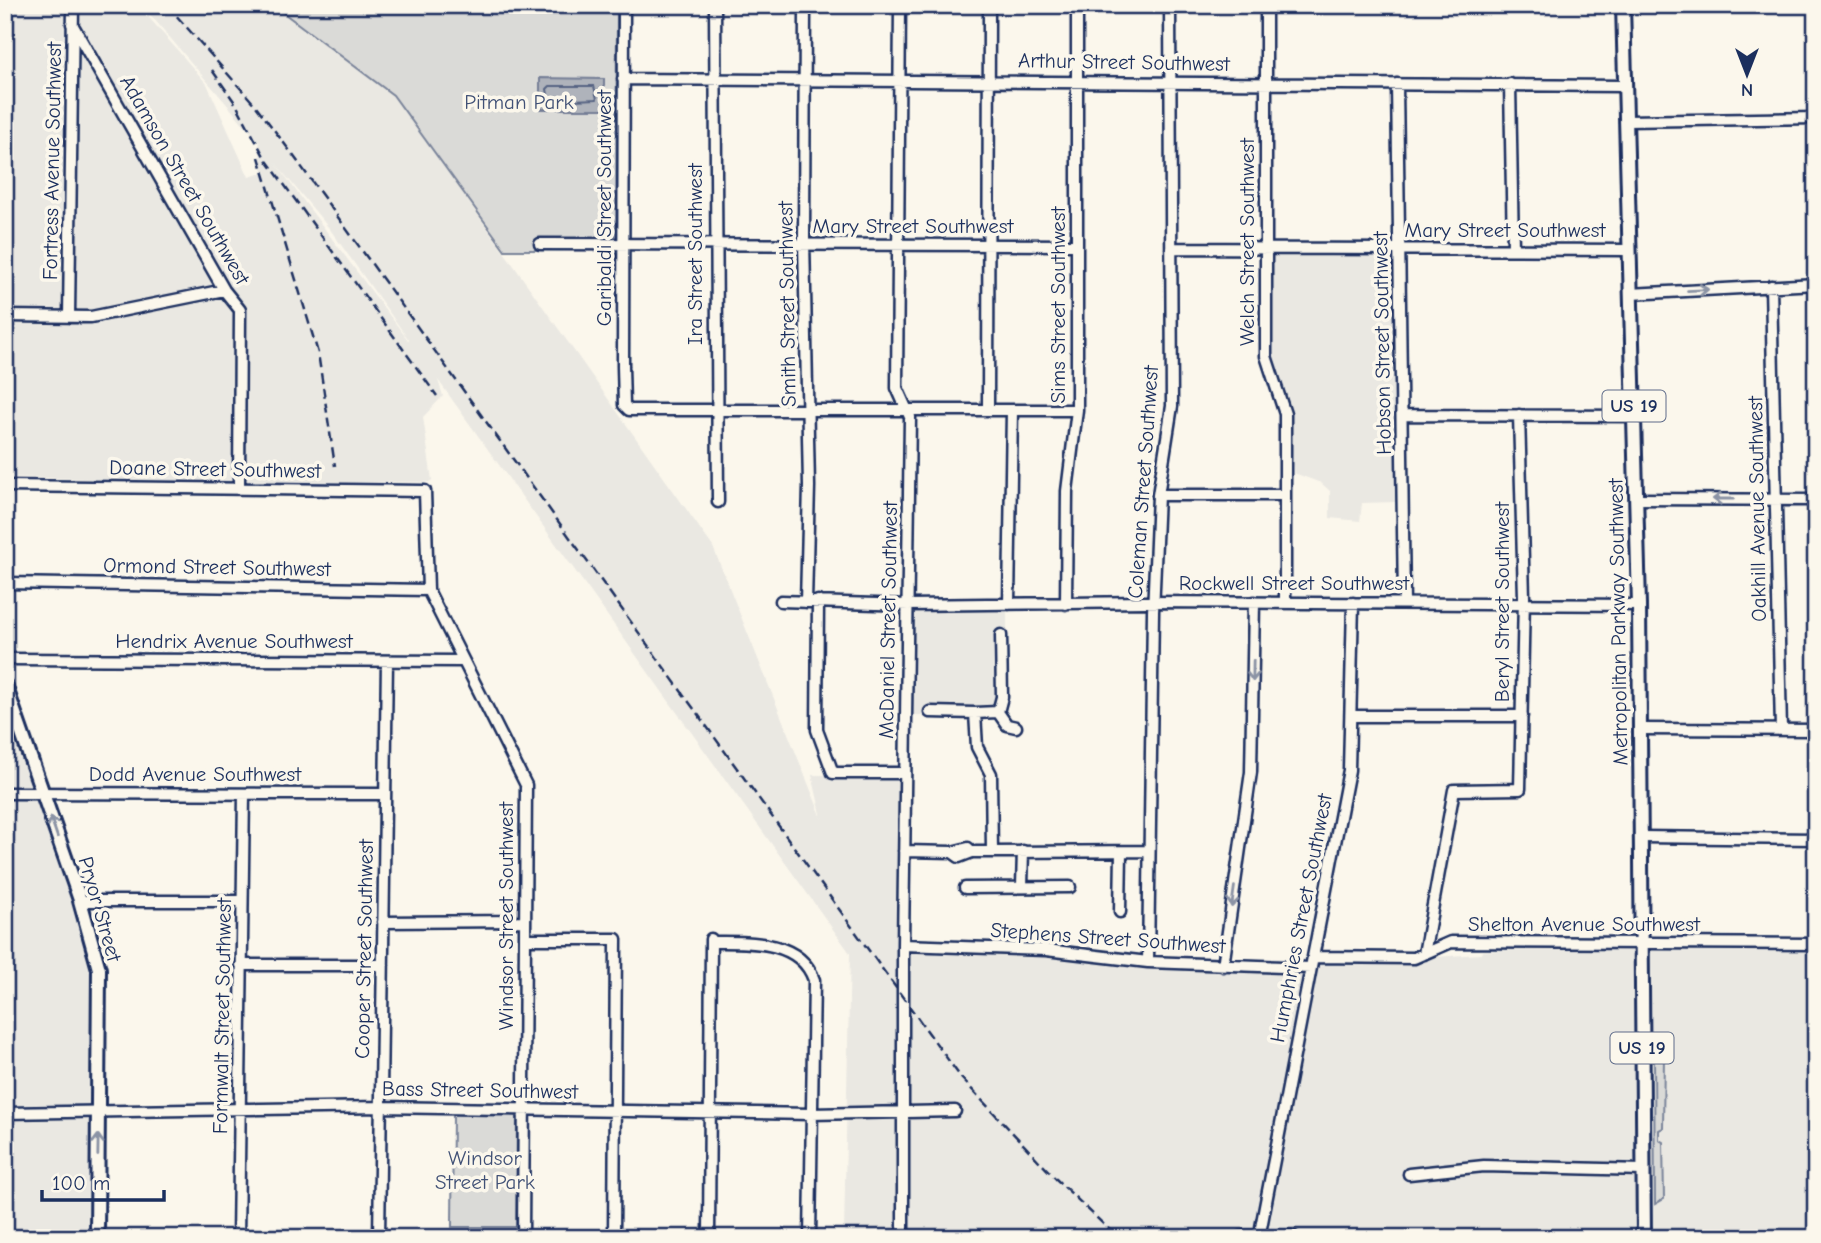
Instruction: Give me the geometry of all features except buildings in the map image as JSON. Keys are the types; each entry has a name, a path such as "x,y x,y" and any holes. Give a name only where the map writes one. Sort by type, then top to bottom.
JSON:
{"main road":[{"name":"Metropolitan Parkway Southwest","path":"1623,5 1639,604 1644,1238"},
{"name":"Pryor Street","path":"5,685 80,901 99,969 97,1238"},
{"path":"5,713 20,727"},
{"path":"1242,1238 1293,1238"}],"street":[{"name":"Fortress Avenue Southwest","path":"69,317 73,5"},
{"name":"Garibaldi Street Southwest","path":"624,5 624,405 629,410 715,410"},
{"name":"Ira Street Southwest","path":"715,5 714,245 718,502"},
{"name":"Smith Street Southwest","path":"805,5 804,246 808,410 806,602"},
{"name":"McDaniel Street Southwest","path":"900,5 897,388 910,417 903,945 903,1238"},
{"path":"988,409 989,5"},
{"name":"Sims Street Southwest","path":"1066,604 1067,491 1077,410 1077,5"},
{"name":"Coleman Street Southwest","path":"1148,962 1144,851 1153,602 1158,495 1172,406 1170,5"},
{"name":"Welch Street Southwest","path":"1266,5 1266,356 1285,414 1285,602"},
{"name":"Adamson Street Southwest","path":"72,24 224,290 240,310 239,489"},
{"name":"Arthur Street Southwest","path":"623,79 1625,86"},
{"name":"Hobson Street Southwest","path":"1397,83 1404,603"},
{"path":"1510,85 1513,250"},
{"path":"1626,121 1816,118"},
{"name":"Mary Street Southwest","path":"540,244 1077,245"},
{"name":"Mary Street Southwest","path":"1171,248 1629,250"},
{"path":"1630,294 1816,284"},
{"name":"Oakhill Avenue Southwest","path":"1770,286 1781,730"},
{"path":"5,316 91,317 224,290"},
{"path":"715,410 1077,410"},
{"path":"1009,604 1012,410"},
{"path":"1402,415 1634,416"},
{"name":"Beryl Street Southwest","path":"1424,954 1454,790 1520,789 1524,604 1519,415"},
{"name":"Doane Street Southwest","path":"5,486 425,491"},
{"name":"Windsor Street Southwest","path":"425,491 428,590 526,785 523,1238"},
{"path":"1158,495 1284,495"},
{"path":"1636,499 1816,500"},
{"name":"Ormond Street Southwest","path":"5,583 428,590"},
{"name":"Rockwell Street Southwest","path":"781,601 908,605 1153,602 1639,604"},
{"path":"818,601 817,730 832,773 905,773"},
{"path":"1223,966 1251,772 1254,602"},
{"name":"Humphries Street Southwest","path":"1259,1237 1349,770 1353,603"},
{"path":"1001,635 1002,697 998,712 1007,725 1016,727"},
{"name":"Hendrix Avenue Southwest","path":"5,659 462,662"},
{"name":"Cooper Street Southwest","path":"379,1238 387,661"},
{"path":"930,712 998,712"},
{"path":"975,713 977,747 991,774 992,852"},
{"path":"1352,716 1522,716"},
{"path":"1640,729 1816,730"},
{"name":"Dodd Avenue Southwest","path":"5,793 384,794"},
{"name":"Formwalt Street Southwest","path":"238,1238 244,794"},
{"path":"1641,837 1816,839"},
{"path":"904,851 951,852 968,848 972,852 1144,851"},
{"path":"1022,886 1023,851"},
{"path":"1120,912 1121,852"},
{"path":"965,888 1070,887"},
{"path":"80,901 242,901"},
{"path":"383,922 525,921"},
{"path":"525,939 616,939 614,1238"},
{"path":"709,1238 711,941 763,943 780,948 809,965 814,980 810,1238"},
{"name":"Shelton Avenue Southwest","path":"1312,963 1414,958 1451,942 1816,944"},
{"name":"Stephens Street Southwest","path":"903,945 1046,950 1148,962 1223,966 1312,963"},
{"path":"241,965 383,965"},
{"name":"Bass Street Southwest","path":"5,1113 381,1107 811,1114 955,1111"},
{"path":"1409,1174 1484,1166 1643,1170"}],"shaded area":[{"path":"16,5 138,5 207,84 249,177 263,173 259,142 142,5 276,5 393,95 713,547 822,818 812,775 909,774 905,941 1151,959 1418,958 1481,954 1482,951 1639,943 1816,943 1816,1238 807,1238 807,1232 844,1232 850,953 438,380 443,396 423,417 432,480 429,482 253,483 5,477 5,58","holes":["276,164 329,228 409,340"]},
{"path":"1271,255 1398,256 1396,502 1362,503 1360,521 1330,518 1330,491 1321,483 1294,473 1288,414 1272,356"},
{"path":"909,603 1007,603 1007,717 909,715"},
{"path":"5,708 82,934 91,975 88,1238 5,1238"}],"green space":[{"name":"Pitman Park","path":"273,5 617,5 616,250 505,250 393,95"},
{"path":"1654,1056 1664,1056 1663,1128 1659,1130 1659,1140 1663,1142 1664,1199 1655,1204"},
{"name":"Windsor Street Park","path":"453,1114 517,1114 516,1227 452,1227"}],"water":[{"path":"540,78 604,79 604,109 540,109"}],"railway":[{"path":"167,5 256,106 290,151 962,1079 1056,1179 1118,1238"},
{"path":"212,70 236,104 265,158 437,396"},
{"path":"259,157 318,353 335,466"}]}
